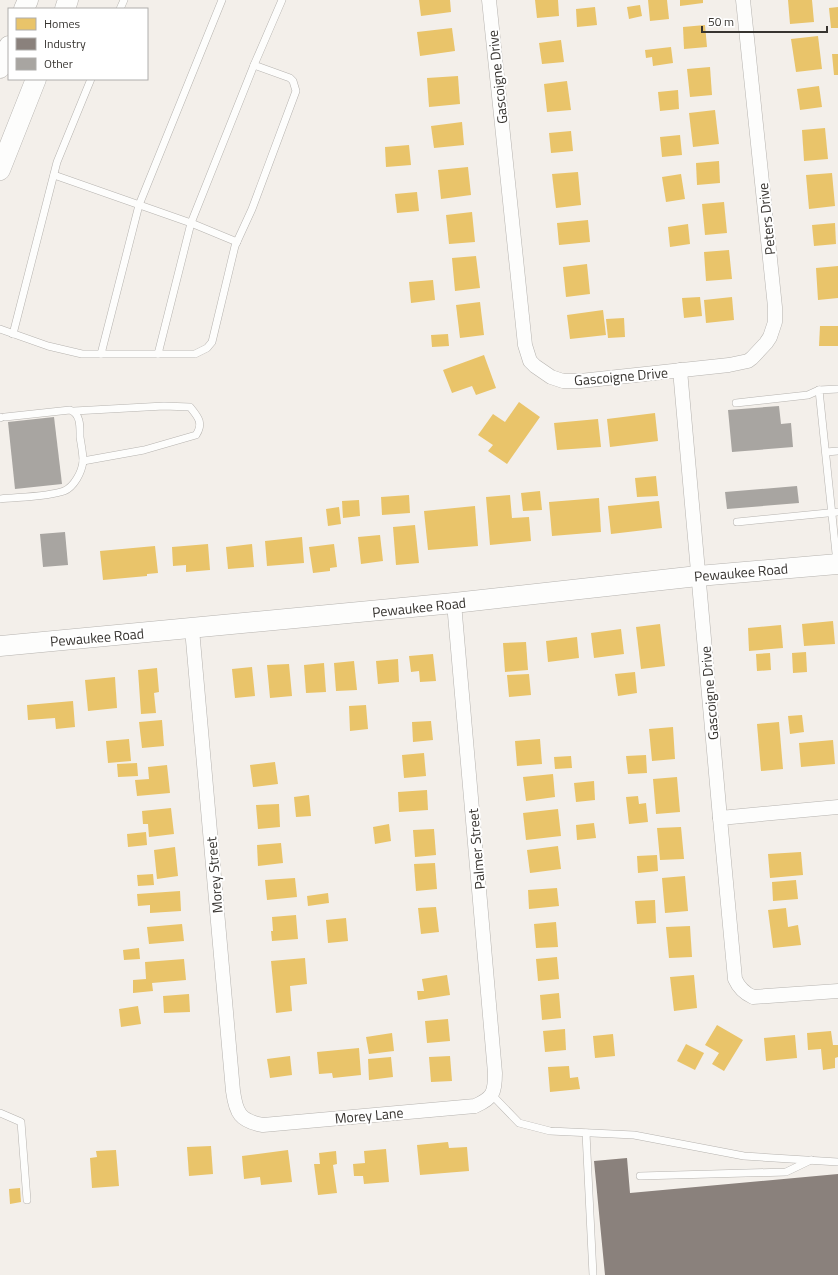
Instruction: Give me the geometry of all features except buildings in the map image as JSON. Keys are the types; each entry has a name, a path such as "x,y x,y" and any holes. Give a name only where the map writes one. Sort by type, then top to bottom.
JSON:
{"main road":[{"path":"0,68 8,48"},
{"path":"0,170 36,80"},
{"name":"Pewaukee Road","path":"0,646 192,629 454,603 698,576 838,564"}],"street":[{"name":"Gascoigne Drive","path":"489,0 524,345 530,360 535,366 551,378 563,381 580,381 680,370 735,979 738,986 745,993 753,997 838,991"},
{"name":"Peters Drive","path":"680,370 729,365 748,361 766,343 770,337 775,322 775,307 743,0"},
{"name":"Palmer Street","path":"454,603 496,1074 495,1087 492,1095"},
{"name":"Morey Street","path":"192,629 233,1091 235,1106 243,1118"},
{"path":"720,818 838,807"},
{"name":"Morey Lane","path":"243,1118 253,1123 263,1125 474,1106 485,1102 492,1095"}],"lane":[{"path":"101,354 139,204 222,0"},
{"path":"158,354 191,223 254,65 282,0"},
{"path":"0,329 48,346 82,354 195,354 206,348 212,342 237,242 252,209 296,91 293,81 290,78 254,65"},
{"path":"13,334 57,162 92,80"},
{"path":"54,175 191,223 237,242"},
{"path":"736,403 808,395 819,390 838,388"},
{"path":"819,390 835,513 838,564"},
{"path":"2,417 70,410 164,406 190,407 200,421 199,430 196,435 144,450 83,462"},
{"path":"0,499 46,494 65,490 73,484 80,472 83,462 79,418 74,411"},
{"path":"826,452 838,451"},
{"path":"737,522 835,513"},
{"path":"492,1095 519,1123 550,1131 634,1135 744,1156 838,1162"},
{"path":"0,1113 21,1122 27,1200"},
{"path":"586,1133 593,1275"},
{"path":"640,1176 786,1172 811,1160"}]}
